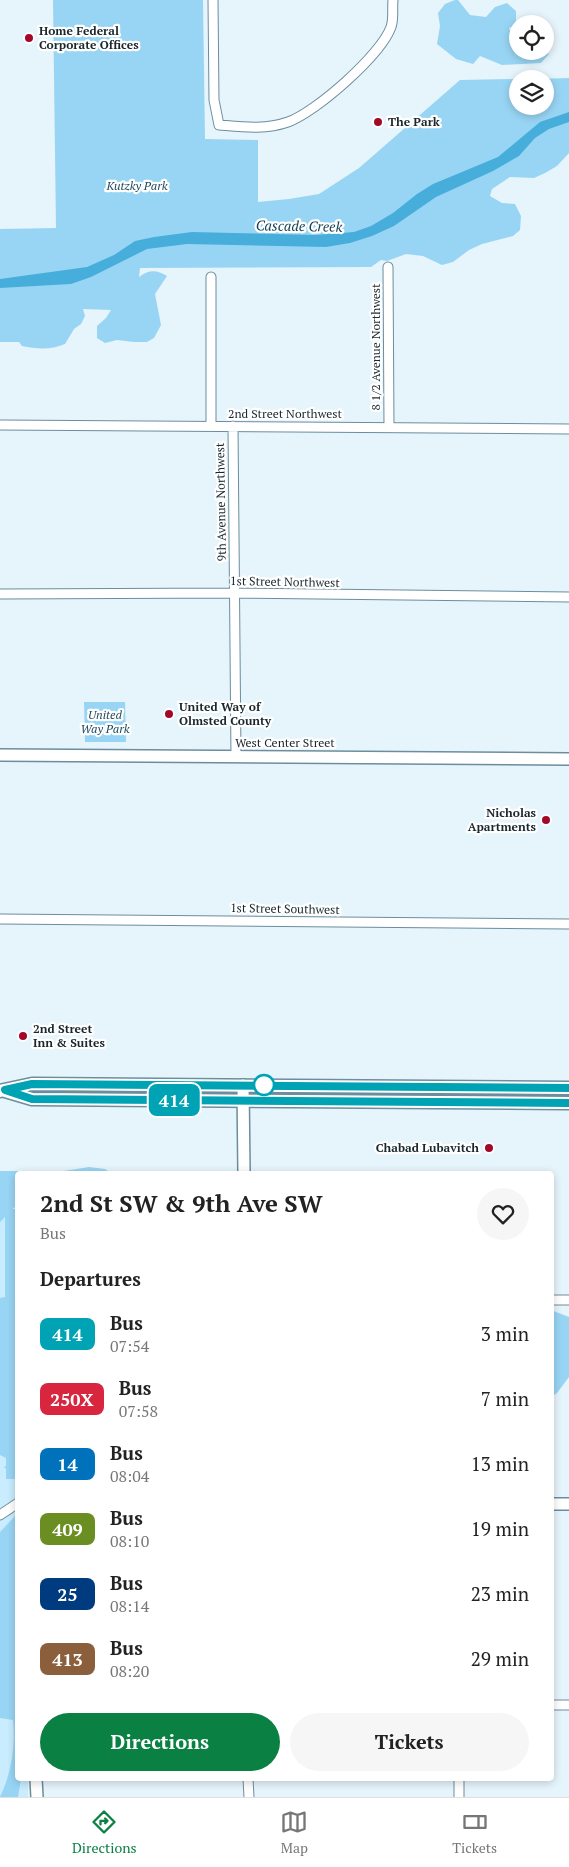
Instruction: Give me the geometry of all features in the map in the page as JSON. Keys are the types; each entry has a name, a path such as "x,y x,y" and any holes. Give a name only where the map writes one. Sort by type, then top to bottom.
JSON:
{"main road":[{"path":"3,1090 32,1084 569,1088"},
{"path":"3,1090 32,1099 569,1103"}],"street":[{"path":"213,0 214,100 219,125 259,128 289,122 319,103 351,78 377,48 392,26 393,0"},
{"name":"8 1/2 Avenue Northwest","path":"388,267 389,428"},
{"name":"9th Avenue Northwest","path":"211,277 211,426"},
{"name":"2nd Street Northwest","path":"0,425 569,429"},
{"name":"9th Avenue Northwest","path":"233,426 236,757"},
{"name":"1st Street Northwest","path":"0,594 569,597"},
{"name":"West Center Street","path":"0,755 569,759"},
{"name":"1st Street Southwest","path":"0,919 569,924"},
{"path":"243,1085 244,1171"},
{"path":"554,1300 569,1300"},
{"path":"554,1504 569,1504"},
{"path":"0,1516 15,1505"},
{"path":"554,1705 569,1705"},
{"path":"36,1781 36,1797"},
{"path":"248,1781 249,1797"},
{"path":"460,1781 460,1797"}],"shaded area":[{"path":"569,112 569,122 549,129 535,138 519,156 493,171 436,197 394,226 350,243 326,247 187,244 147,249 91,277 71,284 0,288 0,279 87,267 114,255 135,241 154,237 192,232 315,235 354,232 371,226 393,213 433,184 498,157 540,122"},
{"path":"0,1210 5,1210 6,1479 15,1479 15,1781 28,1781 28,1797 0,1797"}],"green space":[{"name":"Kutzky Park","path":"53,0 203,0 205,139 258,140 258,202 319,194 359,168 460,80 509,79 509,115 554,115 554,78 569,78 569,153 557,166 545,173 534,178 510,177 492,189 490,196 502,203 515,204 521,216 520,230 513,236 482,244 469,250 453,262 442,265 423,256 406,254 387,261 381,260 371,267 140,268 139,277 153,271 167,276 155,294 161,325 154,338 147,342 117,340 105,343 97,338 97,326 106,318 111,310 83,309 85,316 81,324 74,329 65,344 49,348 39,348 22,346 19,342 0,342 0,229 56,228"},
{"path":"458,0 470,15 486,17 495,7 507,3 516,11 516,15 509,15 509,60 544,60 541,63 502,65 480,56 473,64 456,59 437,44 440,26 438,13 445,4"},
{"name":"United Way Park","path":"84,702 125,702 126,742 85,742"},
{"path":"89,1167 108,1171 64,1171"},
{"path":"0,1171 15,1171 15,1207 13,1209 15,1209 15,1479 6,1479 6,1469 4,1467 6,1466 6,1458 0,1455 0,1298 5,1297 5,1217 0,1222"},
{"path":"554,1311 569,1317 569,1377 554,1395"},
{"path":"15,1516 15,1781 21,1781 18,1797 0,1797 10,1769 14,1739 13,1720 0,1718 0,1532"}],"bus line":[{"name":"414","path":"569,1088 32,1084 5,1090 32,1099 569,1103"}],"place":[{"name":"Home Federal Corporate Offices","path":"29,38"},
{"name":"The Park","path":"378,122"},
{"name":"United Way of Olmsted County","path":"169,714"},
{"name":"Nicholas Apartments","path":"546,820"},
{"name":"2nd Street Inn & Suites","path":"23,1036"},
{"name":"Chabad Lubavitch","path":"489,1148"}],"water label":[{"name":"Cascade Creek","path":"299,226"}]}
